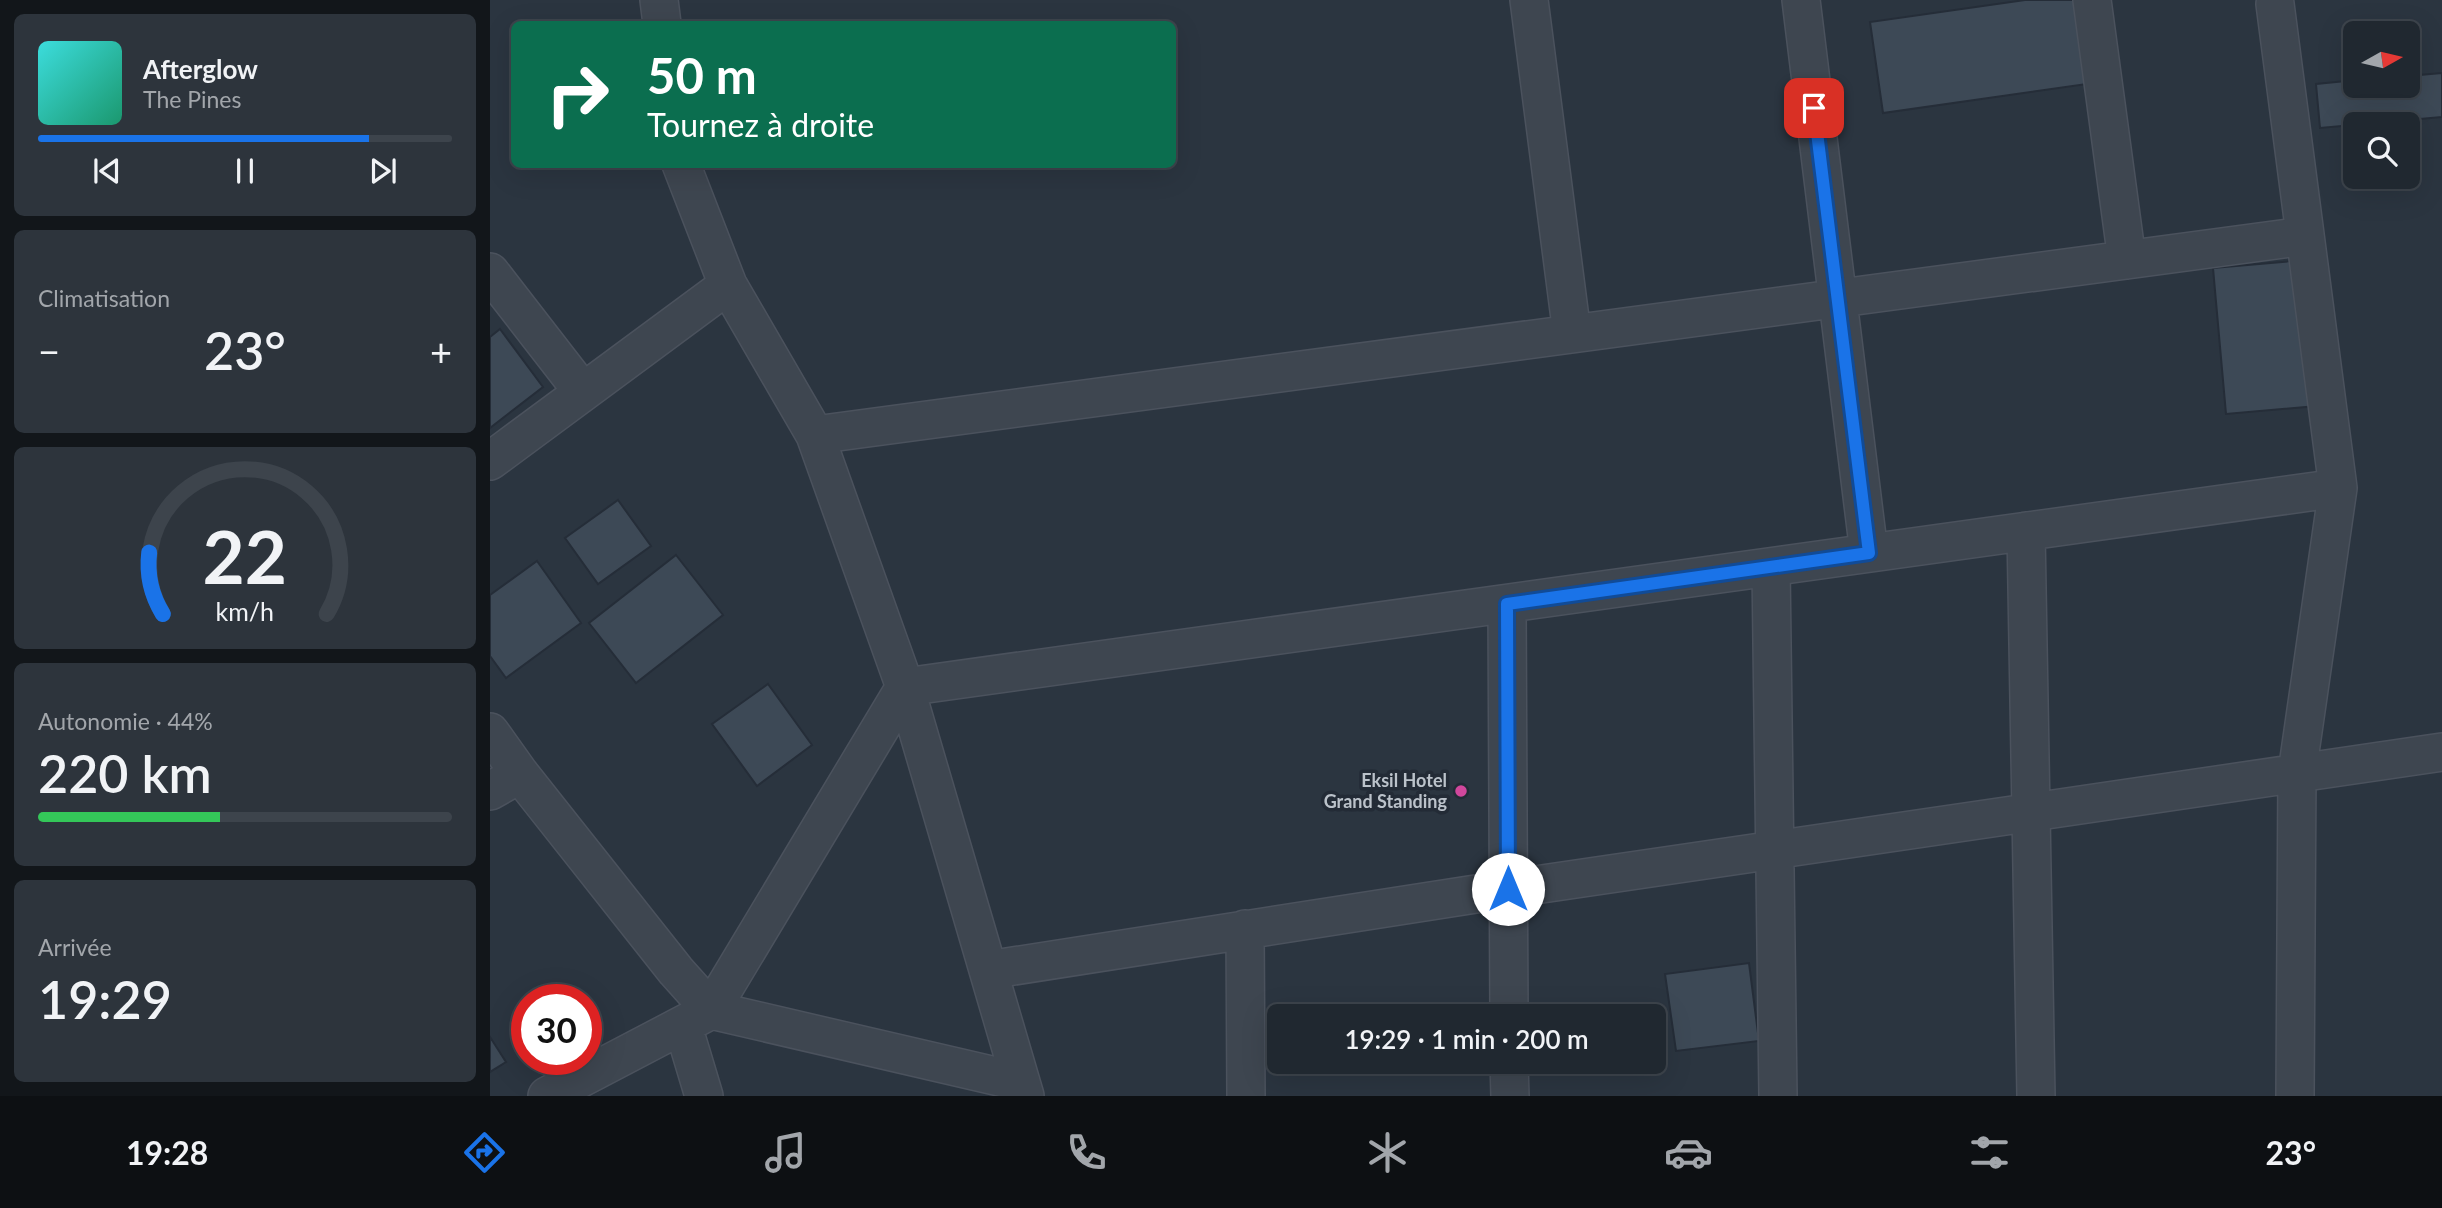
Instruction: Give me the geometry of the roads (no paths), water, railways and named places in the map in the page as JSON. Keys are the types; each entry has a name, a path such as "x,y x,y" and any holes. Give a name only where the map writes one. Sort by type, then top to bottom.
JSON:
{"street":[{"path":"659,0 662,21"},
{"path":"1530,0 1572,334"},
{"path":"1801,0 1869,553"},
{"path":"2092,0 2127,260"},
{"path":"2276,4 2338,488 2297,773 2295,1096"},
{"path":"683,168 728,285 816,435 905,687 1023,1089 697,1018"},
{"path":"816,435 2305,236"},
{"path":"490,272 583,392"},
{"path":"490,461 728,285"},
{"path":"905,687 2338,488"},
{"path":"2026,531 2036,1096"},
{"path":"1771,567 1778,1096"},
{"path":"1507,604 1509,1004"},
{"path":"547,1096 697,1018 905,687"},
{"path":"490,732 505,783 676,971 697,1018 704,1096"},
{"path":"988,970 1508,889 2442,752"},
{"path":"1245,929 1246,1096"},
{"path":"1509,1074 1510,1096"}],"place":[{"name":"Eksil Hotel Grand Standing","path":"1461,791"}]}
